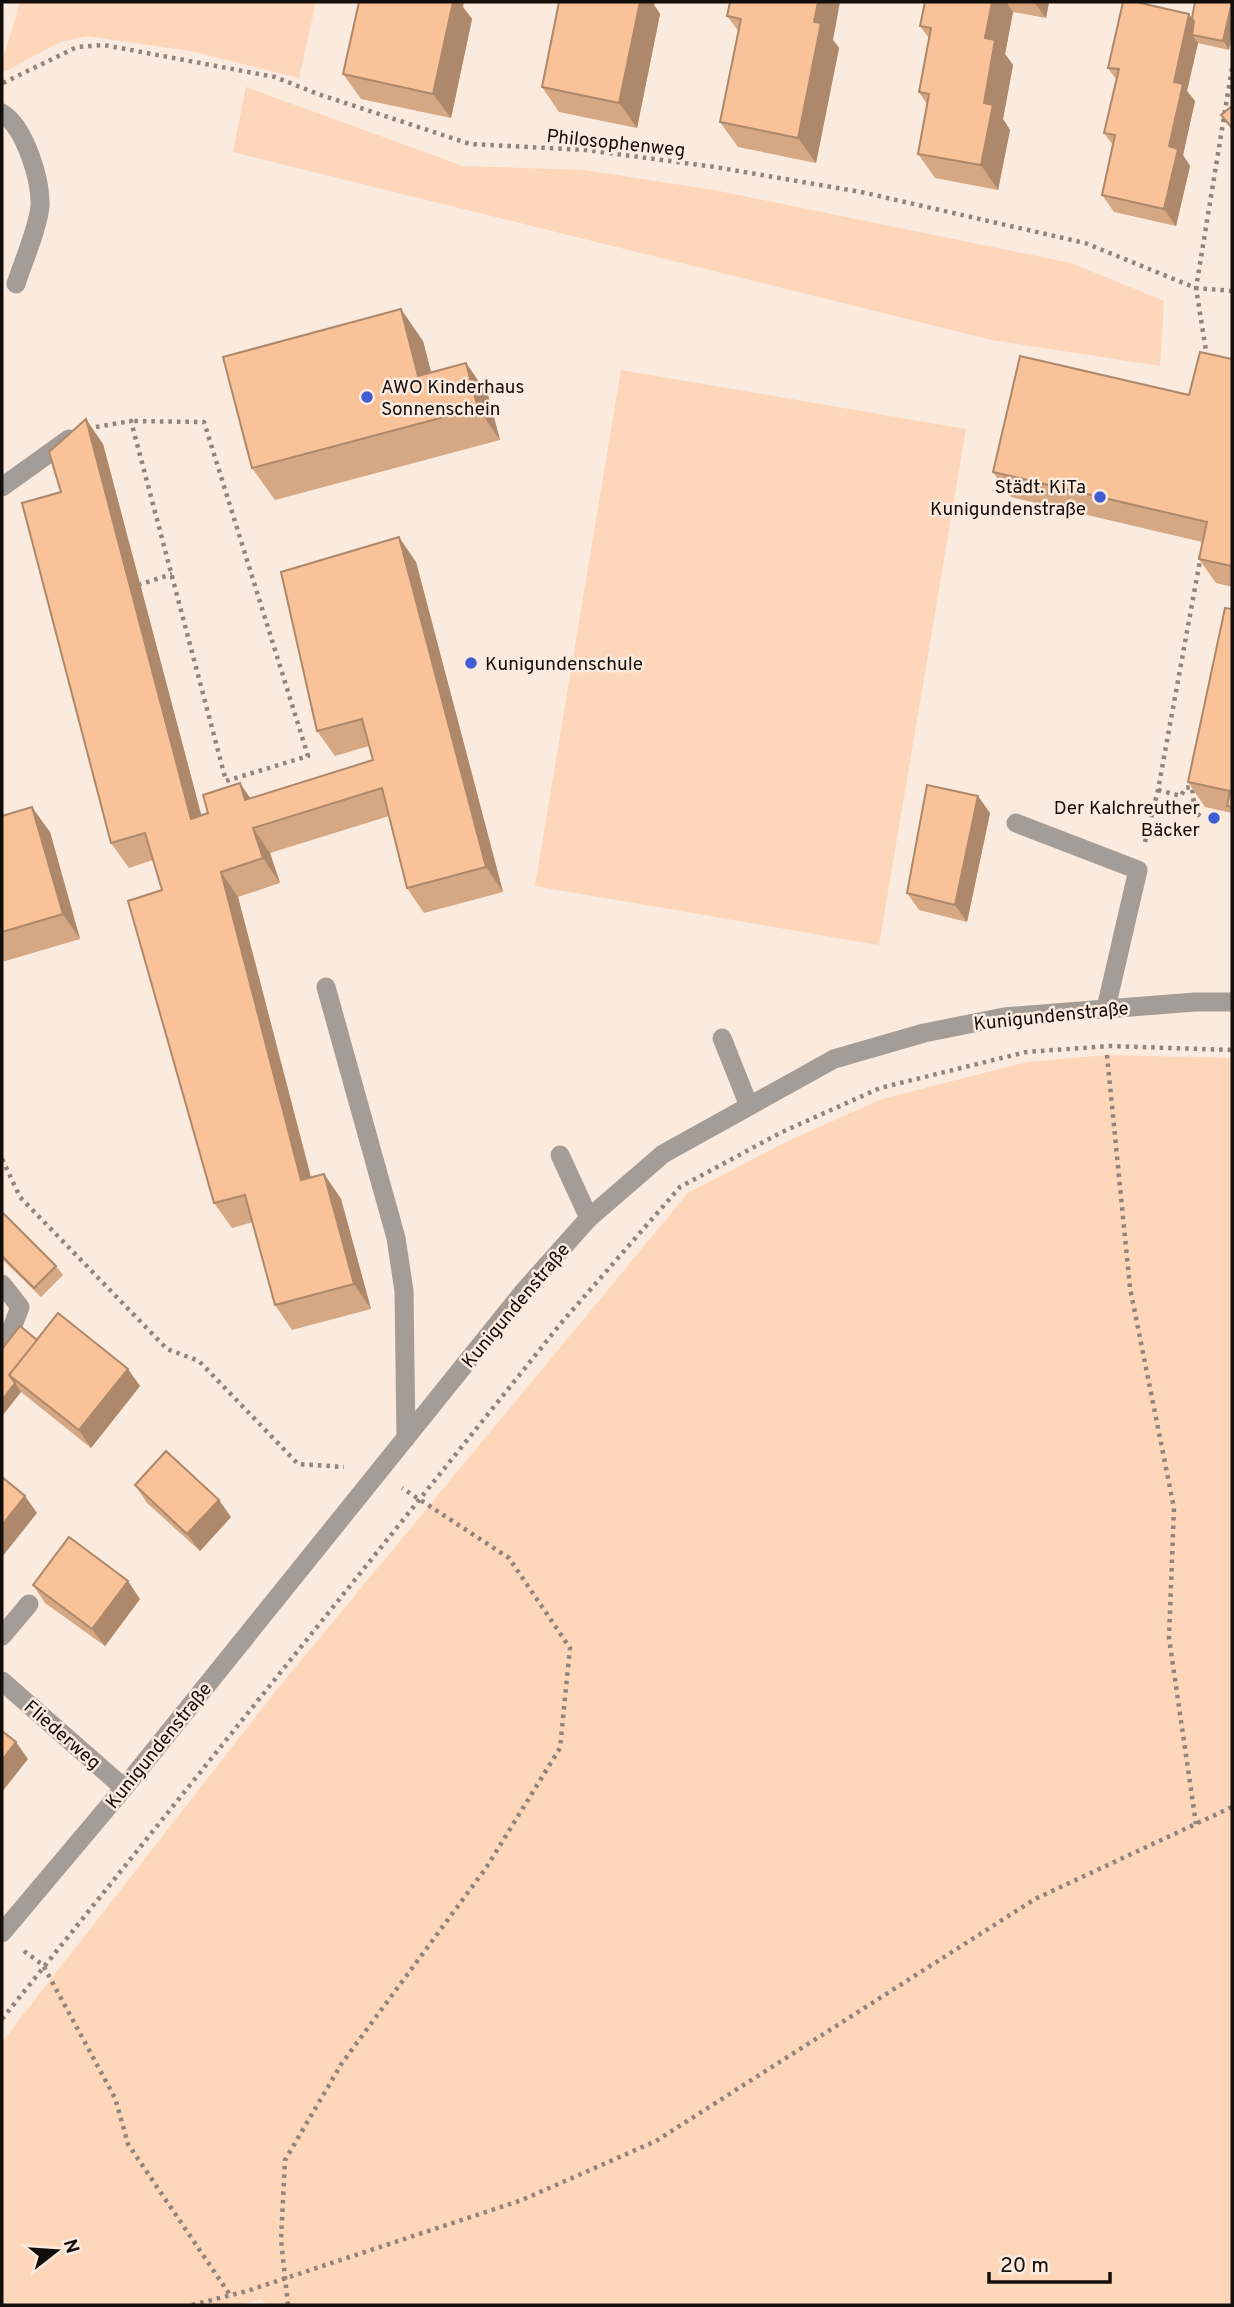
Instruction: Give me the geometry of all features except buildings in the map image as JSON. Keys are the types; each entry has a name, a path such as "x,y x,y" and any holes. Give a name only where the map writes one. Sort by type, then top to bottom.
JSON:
{"street":[{"path":"2,113 8,117 30,151 40,206 16,284"},
{"path":"2,487 82,430"},
{"path":"1016,823 1138,870 1106,1008"},
{"path":"326,987 396,1238 404,1291 406,1438"},
{"name":"Kunigundenstraße","path":"2,1933 124,1788 524,1291 589,1218 663,1154 834,1059 924,1033 1004,1017 1106,1008 1232,1002"},
{"path":"722,1038 749,1106"},
{"path":"560,1155 589,1218"},
{"path":"2,1284 20,1307 12,1328 2,1339"},
{"path":"2,1636 29,1604"},
{"name":"Fliederweg","path":"2,1681 124,1788"}],"path":[{"name":"Philosophenweg","path":"2,84 77,47 117,48 275,76 318,94 470,144 586,150 702,165 914,204 1084,243 1196,288 1232,291"},
{"path":"1209,369 1196,288 1232,68"},
{"path":"82,430 131,421 204,422 308,756 226,781 131,421"},
{"path":"1138,870 1158,790 1201,553"},
{"path":"138,585 172,574"},
{"path":"1158,790 1181,796 1185,788 1192,787 1195,812 1204,819"},
{"path":"2,2019 268,1689 416,1500 562,1322 680,1187 782,1132 894,1084 1026,1052 1110,1046 1232,1050"},
{"path":"1107,1055 1129,1288 1174,1508 1169,1638 1196,1824"},
{"path":"2,1159 20,1197 167,1349 200,1361 298,1464 380,1470"},
{"path":"288,2305 281,2240 285,2160 342,2063 485,1868 560,1748 570,1648 509,1558 416,1500"},
{"path":"192,2305 285,2279 522,2200 656,2141 1035,1899 1232,1807"},
{"path":"22,1950 43,1965 115,2098 128,2144 230,2295"}],"shaded area":[{"path":"20,2 316,2 299,78 191,51 86,36 58,43 2,73 2,63"},
{"path":"246,87 463,166 584,170 714,190 1071,263 1164,301 1160,366 992,340 233,152"},
{"path":"621,370 966,429 879,945 535,886"},
{"path":"1107,1055 1232,1058 1232,2305 268,2305 261,2300 235,2305 2,2305 2,2042 275,1692 688,1193 786,1142 882,1099 1027,1062"}],"place":[{"name":"AWO Kinderhaus Sonnenschein","path":"367,397"},
{"name":"Städt. KiTa Kunigundenstraße","path":"1100,497"},
{"name":"Kunigundenschule","path":"471,663"},
{"name":"Der Kalchreuther Bäcker","path":"1214,818"}]}
